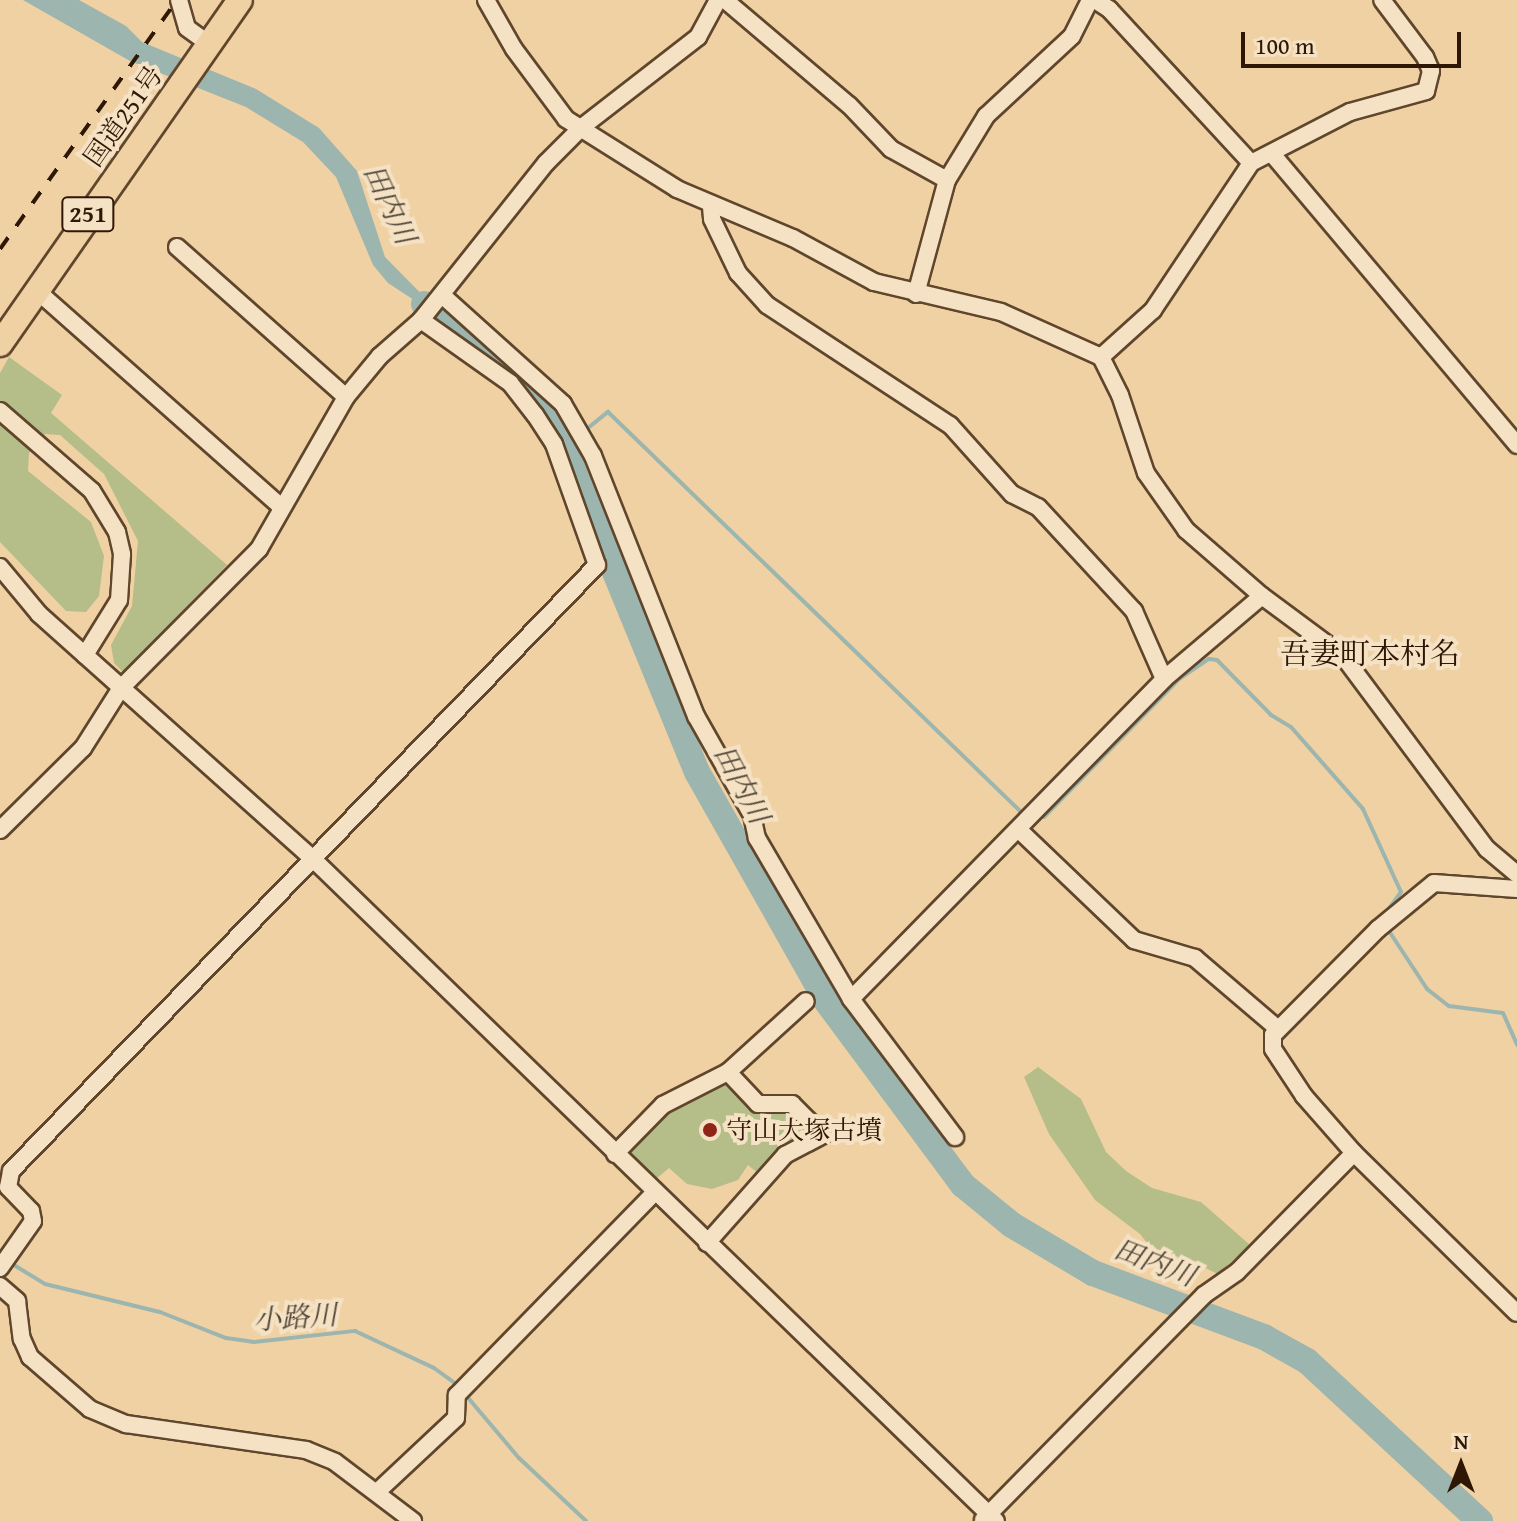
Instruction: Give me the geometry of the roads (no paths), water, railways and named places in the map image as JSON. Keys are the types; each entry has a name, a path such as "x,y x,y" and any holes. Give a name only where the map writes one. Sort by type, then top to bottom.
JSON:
{"highway":[{"name":"国道251号","path":"0,344 35,289 240,0"}],"street":[{"path":"179,0 183,22 207,44"},
{"path":"486,0 558,107 582,127 711,207 793,238 874,282 1001,312 1101,357 1120,395 1146,473 1186,530 1262,596 1343,656 1487,849 1517,874"},
{"path":"0,830 83,748 121,688 259,549 280,506 346,397 380,356 440,297 546,163 582,127 698,37 718,0"},
{"path":"725,0 849,105 891,149 947,180"},
{"path":"916,294 947,180 986,116 1072,36 1093,0 1109,9 1251,163"},
{"path":"1101,357 1153,310 1251,163 1273,155 1350,112 1417,96 1431,83 1425,57 1382,0"},
{"path":"1273,155 1517,445"},
{"path":"711,207 712,219 738,273 767,305 950,425 1012,494 1038,507 1134,611 1164,679"},
{"path":"177,247 346,397"},
{"path":"35,289 280,506"},
{"path":"440,297 563,404 593,456 696,716 752,815 757,838 851,999 955,1137"},
{"path":"4,1262 33,1221 31,1211 8,1187 11,1171 597,565 554,444 535,415 510,383 422,318"},
{"path":"0,411 43,446 110,513 120,543 119,600 85,655"},
{"path":"0,567 39,614 313,859 989,1519 1180,1319 1204,1295 1237,1272 1354,1153"},
{"path":"851,999 1164,679 1262,596"},
{"path":"1018,829 1134,940 1195,958 1278,1029"},
{"path":"1517,889 1434,883 1378,929 1278,1029 1273,1049 1304,1096 1354,1153 1517,1313"},
{"path":"615,1154 663,1105 728,1072 806,1001"},
{"path":"707,1243 785,1155 823,1135 792,1104 758,1104 728,1072"},
{"path":"377,1492 456,1418 462,1390 655,1192"},
{"path":"0,1286 17,1301 22,1339 30,1357 108,1419 306,1450 335,1462 413,1521"}],"water":[{"path":"23,0 79,0 126,26 142,42 256,89 319,128 357,171 385,257 452,325 388,283 373,265 336,177 303,142 246,107 130,61"}],"waterway":[{"name":"田内川","path":"424,304 517,374 553,421 697,772 827,1002 963,1185 1012,1225 1093,1273 1264,1337 1307,1361 1480,1521"},
{"path":"588,428 608,412 1020,811"},
{"path":"567,445 575,439"},
{"path":"1044,817 1179,679 1209,659 1217,660 1271,715 1291,727 1363,809 1401,892 1384,915"},
{"path":"1387,928 1427,989 1449,1006 1503,1013 1517,1045"},
{"name":"小路川","path":"9,1262 45,1284 160,1312 226,1338 253,1342 355,1331 434,1368 459,1386"},
{"name":"小路川","path":"464,1393 519,1458 586,1521"}],"railway":[{"path":"0,249 177,0"}],"place":[{"name":"守山大塚古墳","path":"710,1130"}],"district":[{"name":"吾妻町本村名","path":"1370,653"}]}
